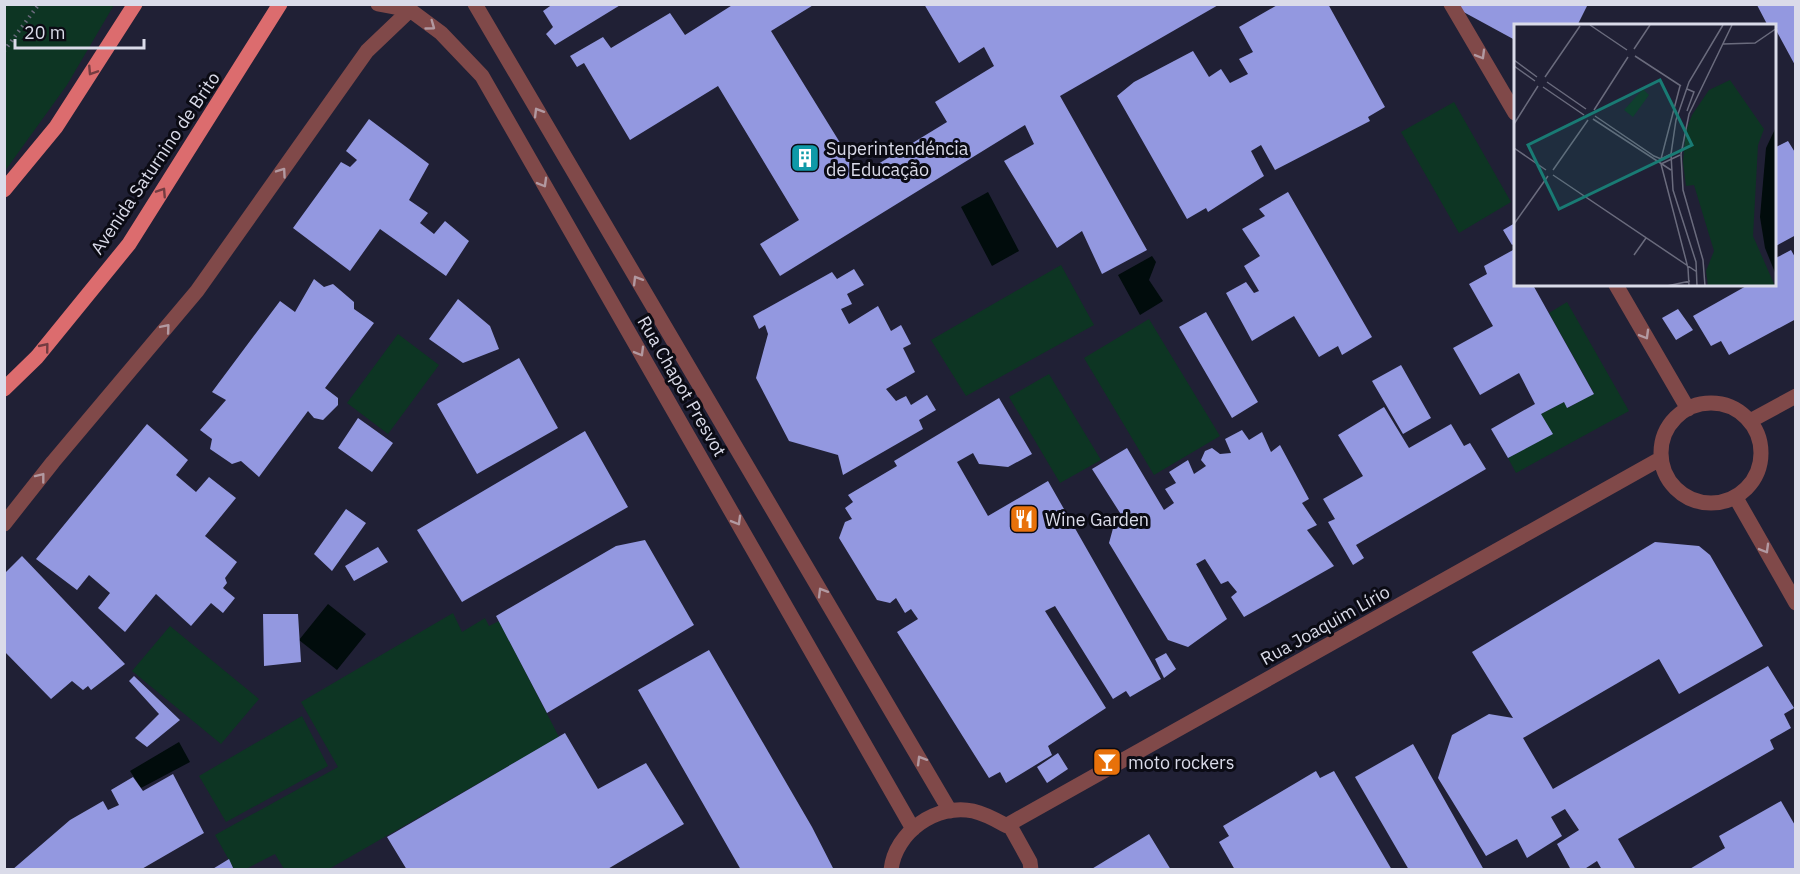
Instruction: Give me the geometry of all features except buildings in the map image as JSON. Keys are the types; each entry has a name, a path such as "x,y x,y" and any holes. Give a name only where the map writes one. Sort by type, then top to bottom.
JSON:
{"main road":[{"path":"4,190 56,127 135,4"},
{"name":"Avenida Saturnino de Brito","path":"4,389 37,357 129,244 278,9"}],"street":[{"path":"278,9 291,4"},
{"name":"Rua Chapot Presvot","path":"378,4 410,10 441,33 482,76 913,829"},
{"name":"Rua Chapot Presvot","path":"476,4 950,811"},
{"path":"1451,4 1514,111"},
{"path":"4,524 53,462 197,291 368,51 410,10"},
{"path":"1617,286 1688,409"},
{"path":"1750,421 1796,396"},
{"path":"1704,403 1721,403 1737,410 1750,421 1761,440 1761,463 1753,484 1736,498 1712,505 1688,499 1669,482 1660,459 1661,444 1666,429 1675,417 1704,403"},
{"name":"Rua Joaquim Lírio","path":"1009,824 1660,459"},
{"path":"1736,498 1796,603"},
{"path":"891,870 900,844 913,829 930,817 950,811 971,810 990,816 1007,826 1009,824 1030,862 1031,870"}],"path":[{"path":"4,51 39,4"}],"green space":[{"path":"5,4 114,5 67,85 5,171"},
{"path":"1454,102 1511,202 1459,233 1401,132"},
{"path":"1061,265 1094,325 966,396 931,340"},
{"path":"1567,302 1629,411 1516,473 1508,458 1552,434 1541,414 1564,402 1568,408 1594,393 1549,313"},
{"path":"1149,319 1220,436 1154,475 1084,358"},
{"path":"398,334 439,365 388,434 347,403"},
{"path":"1049,374 1101,460 1060,483 1009,397"},
{"path":"453,613 462,632 485,618 489,626 499,621 559,737 329,869 284,869 275,854 246,869 234,869 215,835 338,767 301,702"},
{"path":"170,626 259,699 221,744 132,671"},
{"path":"302,716 328,766 226,822 199,776"}],"shaded area":[{"path":"988,192 1019,251 992,266 961,207"},
{"path":"1152,256 1156,262 1149,280 1163,301 1140,315 1118,275"},
{"path":"328,604 366,634 337,670 299,640"},
{"path":"179,742 190,762 141,788 130,771"}],"place":[{"name":"Superintendéncia de Educação","path":"805,158"},
{"name":"Wine Garden","path":"1024,519"},
{"name":"moto rockers","path":"1107,762"}]}
